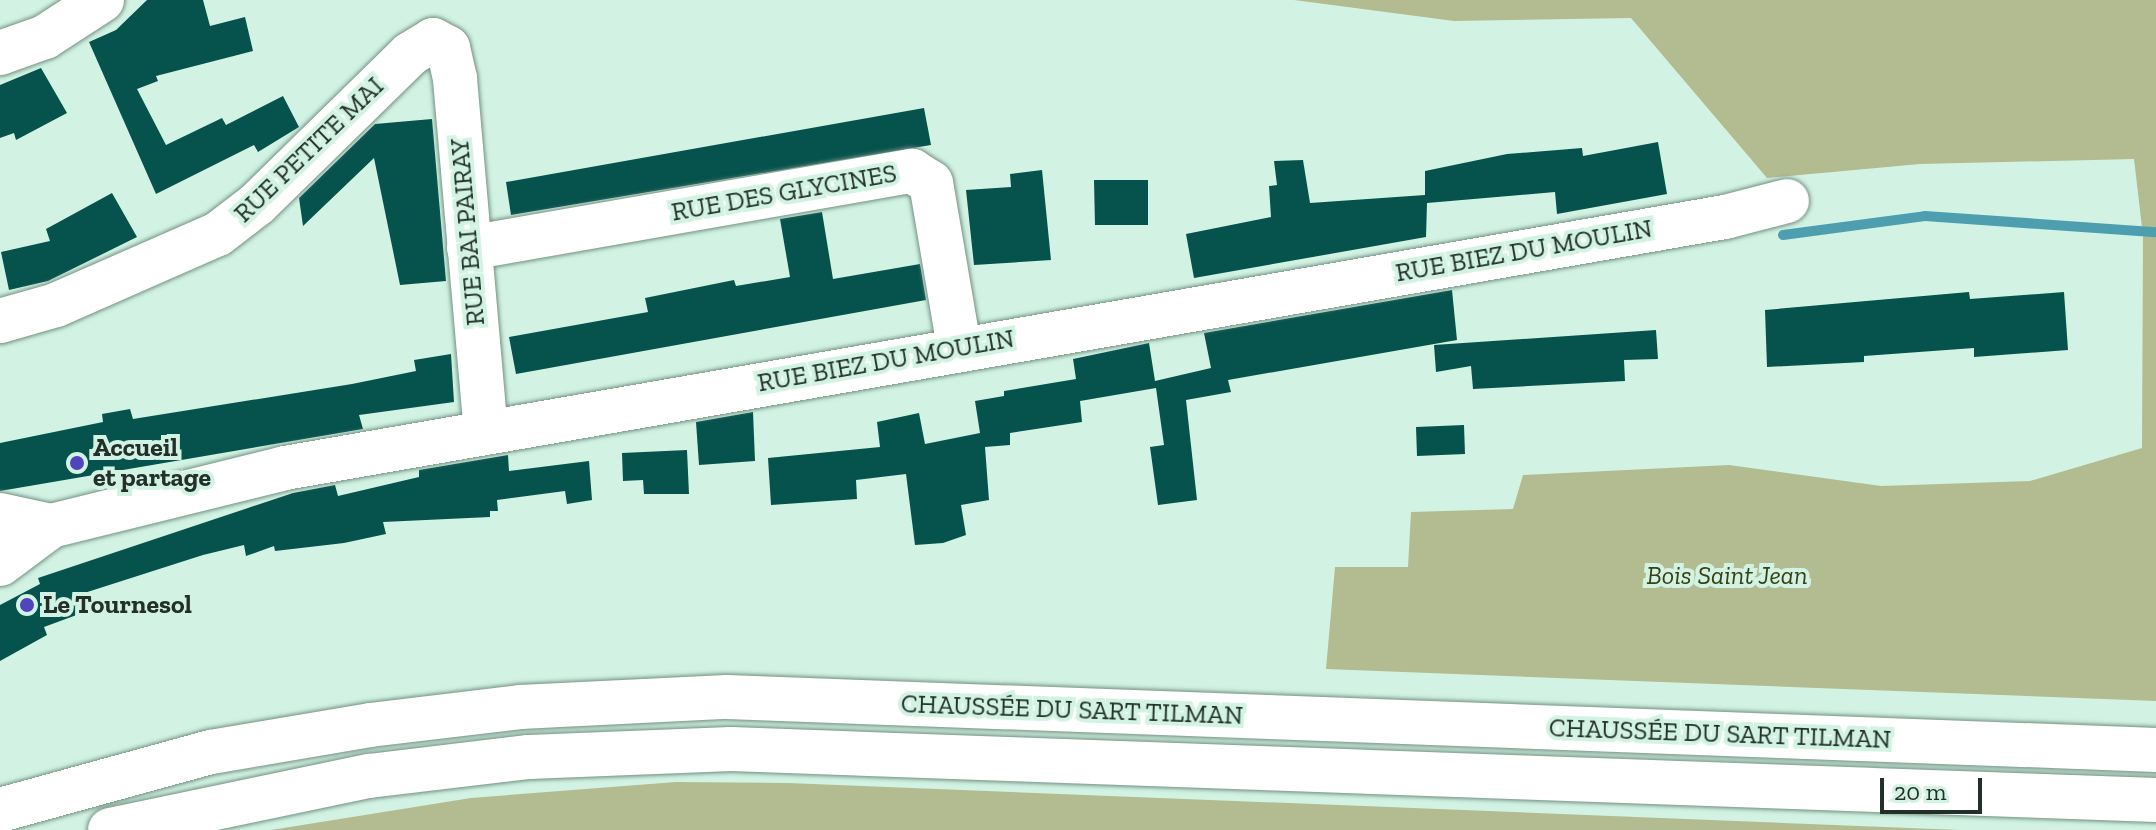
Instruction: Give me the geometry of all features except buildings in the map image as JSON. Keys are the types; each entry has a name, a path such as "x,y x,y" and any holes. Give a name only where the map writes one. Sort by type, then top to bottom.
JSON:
{"main road":[{"path":"0,53 45,37 102,0"},
{"name":"RUE BAI PAIRAY","path":"433,40 448,48 455,79 486,432"},
{"name":"RUE PETITE MAI","path":"0,321 56,305 218,234 257,204 410,54 433,40"},
{"name":"RUE DES GLYCINES","path":"469,248 899,172 922,173 931,183 959,347"},
{"name":"RUE BIEZ DU MOULIN","path":"0,564 51,526 285,468 959,347 1725,217 1787,201"},
{"path":"0,515 51,526"},
{"name":"CHAUSSÉE DU SART TILMAN","path":"20,804 211,752 370,725 520,707 727,697 2156,750"},
{"name":"CHAUSSÉE DU SART TILMAN","path":"110,830 369,776 529,757 731,749 2156,800"}],"green space":[{"name":"Bois Saint Jean","path":"1294,0 2156,0 2156,701 1326,669 1335,567 1408,567 1411,512 1513,509 1523,475 1729,465 1881,486 2030,481 2142,448 2143,236 2134,159 1920,164 1767,178 1631,18 1454,21"},
{"path":"676,782 788,783 1959,830 271,830 471,798"}],"waterway":[{"path":"1783,235 1925,216 2156,232"}],"place":[{"name":"Accueil et partage","path":"77,463"},
{"name":"Le Tournesol","path":"27,605"}]}
